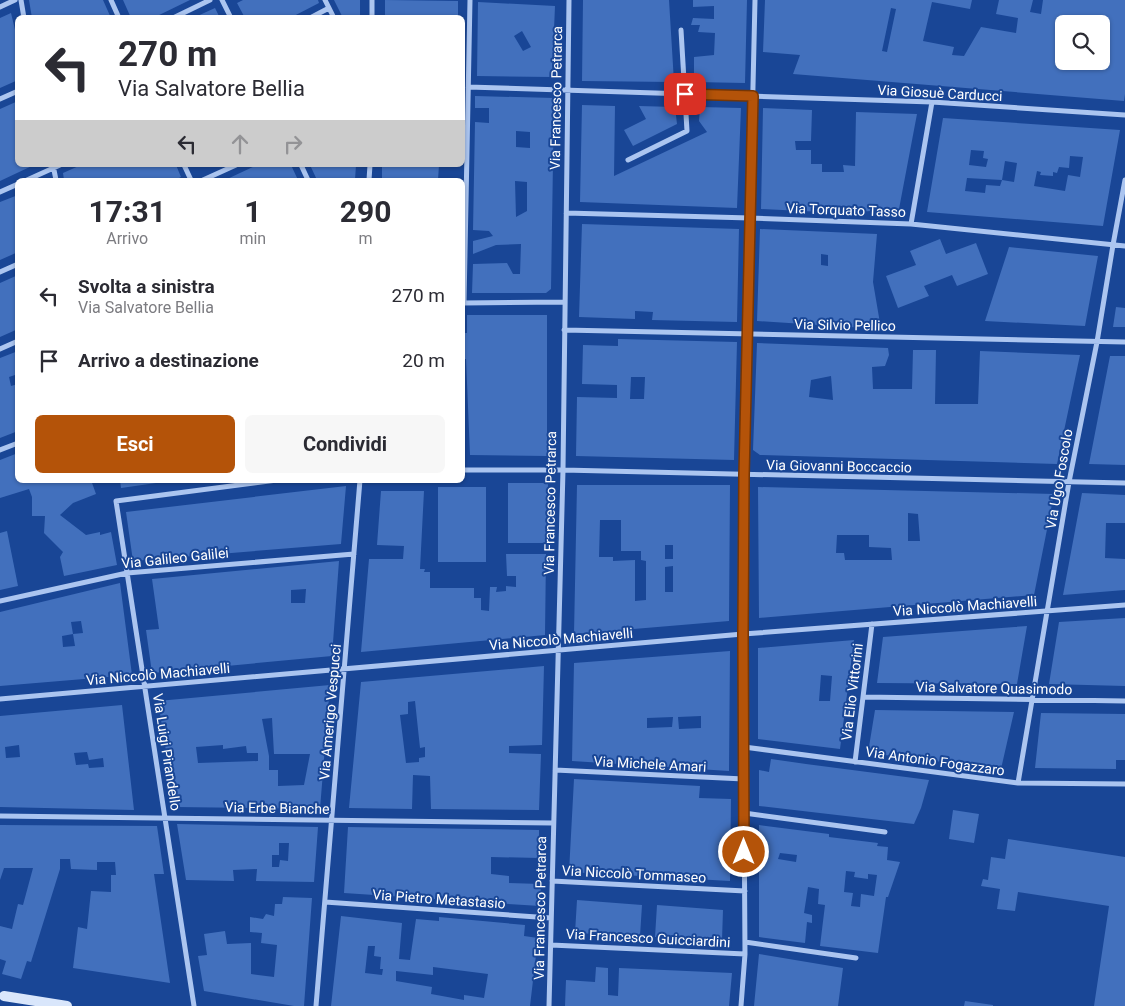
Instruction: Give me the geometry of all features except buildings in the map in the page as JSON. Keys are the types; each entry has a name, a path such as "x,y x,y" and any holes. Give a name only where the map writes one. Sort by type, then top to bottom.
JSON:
{"main road":[{"path":"2,995 18,1006"},
{"path":"2,995 67,1006"}],"street":[{"path":"0,6 15,0"},
{"path":"21,0 24,15"},
{"path":"111,0 118,15"},
{"path":"179,15 210,0"},
{"path":"222,0 230,15"},
{"path":"325,0 332,15"},
{"path":"372,0 372,15"},
{"path":"465,217 470,0"},
{"name":"Via Francesco Petrarca","path":"549,1006 563,470 569,0"},
{"path":"741,1006 745,954 744,475 755,0"},
{"path":"316,15 329,8"},
{"path":"628,160 687,131 680,30"},
{"name":"Via Giosuè Carducci","path":"468,87 932,102 1125,115"},
{"path":"0,99 15,92"},
{"path":"911,224 932,102"},
{"path":"31,178 51,167"},
{"path":"207,178 232,167"},
{"name":"Via Ugo Foscolo","path":"1018,783 1069,482 1097,342 1125,180"},
{"path":"0,192 15,185"},
{"name":"Via Torquato Tasso","path":"566,213 911,224 1125,246"},
{"path":"0,272 15,265"},
{"path":"465,303 564,302"},
{"name":"Via Silvio Pellico","path":"564,330 1125,342"},
{"path":"0,349 15,342"},
{"path":"0,450 15,444"},
{"name":"Via Giovanni Boccaccio","path":"465,470 563,470 1125,483"},
{"name":"Via Luigi Pirandello","path":"194,1006 116,502 255,483"},
{"name":"Via Amerigo Vespucci","path":"316,1006 360,483"},
{"name":"Via Galileo Galilei","path":"0,602 127,573 354,554"},
{"name":"Via Niccolò Machiavelli","path":"0,699 743,634 1125,605"},
{"name":"Via Elio Vittorini","path":"855,762 872,624"},
{"name":"Via Salvatore Quasimodo","path":"863,697 1125,701"},
{"name":"Via Antonio Fogazzaro","path":"744,747 1018,783 1125,784"},
{"name":"Via Michele Amari","path":"555,770 744,780"},
{"path":"744,813 885,832"},
{"name":"Via Erbe Bianche","path":"0,816 554,823"},
{"name":"Via Niccolò Tommaseo","path":"552,881 744,891"},
{"name":"Via Pietro Metastasio","path":"325,902 551,918"},
{"path":"745,942 856,958"},
{"name":"Via Francesco Guicciardini","path":"550,945 745,954"}],"route":[{"path":"685,94 753,96 744,475 744,852"}]}
